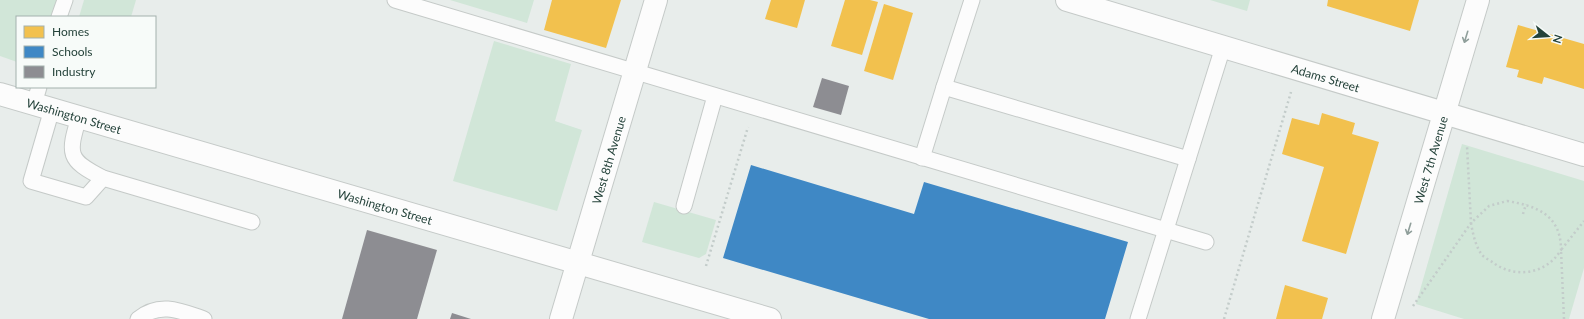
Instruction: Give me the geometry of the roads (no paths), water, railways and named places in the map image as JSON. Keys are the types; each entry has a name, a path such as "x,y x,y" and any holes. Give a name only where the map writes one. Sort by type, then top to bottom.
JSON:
{"street":[{"name":"West 8th Avenue","path":"561,319 656,0"},
{"name":"Adams Street","path":"1068,0 1584,155"},
{"name":"West 7th Avenue","path":"1383,319 1478,0"},
{"name":"Washington Street","path":"0,94 42,100 79,117 770,319"}],"lane":[{"path":"60,16 64,0"},
{"path":"395,0 1206,242"},
{"path":"922,158 972,0"},
{"path":"1138,319 1223,47"},
{"path":"944,87 1188,158"},
{"path":"684,206 715,96"},
{"path":"42,100 31,181 86,197 103,178"},
{"path":"79,117 72,141 72,153 76,161 87,170 103,178 252,222"},
{"path":"138,319 150,311 164,308 182,311 204,319"}]}
